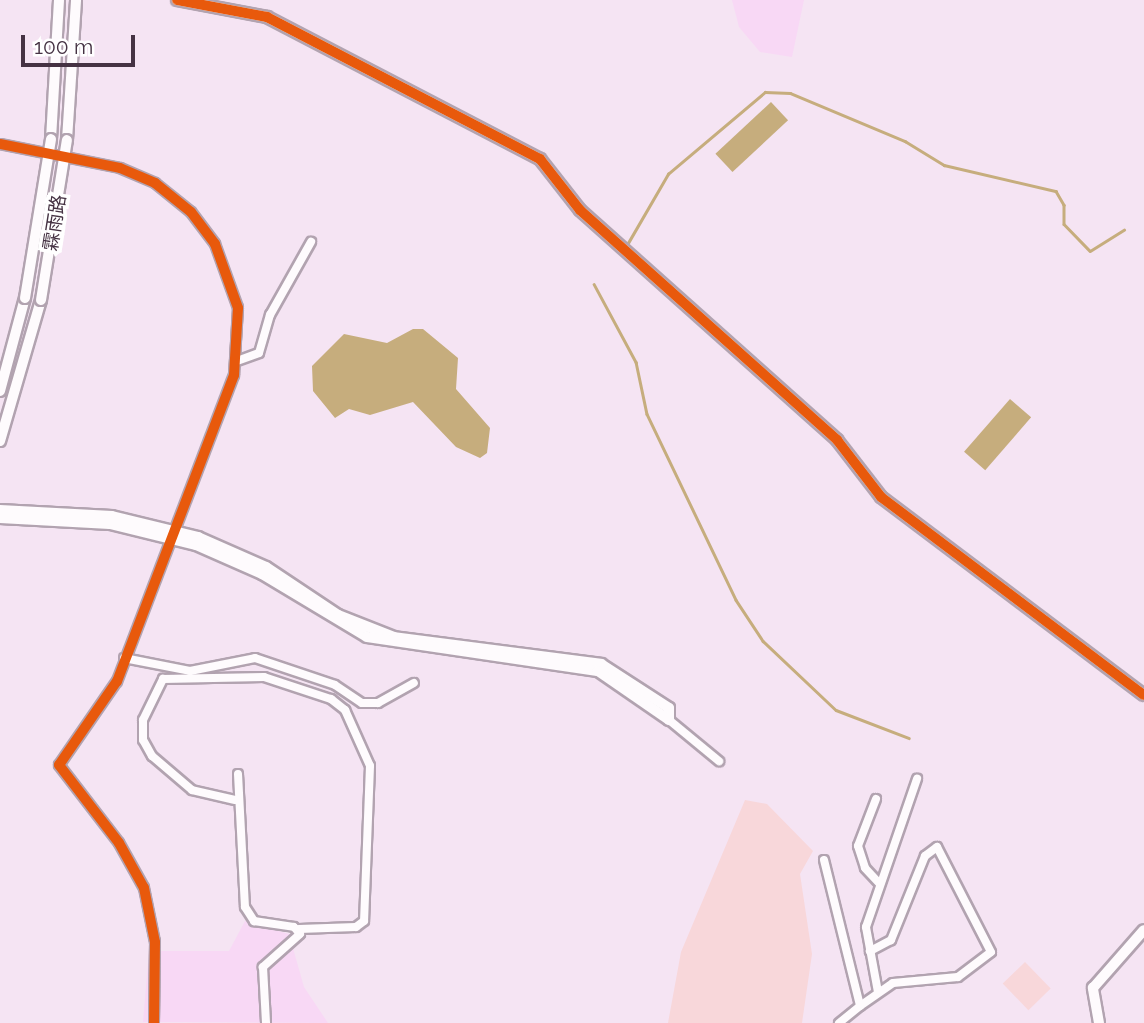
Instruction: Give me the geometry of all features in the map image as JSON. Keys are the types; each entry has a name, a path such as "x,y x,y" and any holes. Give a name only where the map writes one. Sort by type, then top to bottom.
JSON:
{"main road":[{"name":"霖雨路","path":"0,391 25,298 51,139 60,0"},
{"name":"霖雨路","path":"0,441 41,300 67,140 76,0"}],"street":[{"path":"177,0 267,17 540,159 622,249 837,440 881,497 1144,695"},
{"path":"0,144 120,168 174,197 226,264 238,308 237,361 124,658 104,706 59,765 120,843 144,888 155,943 154,1023"},
{"path":"237,361 259,353 270,315 311,242"},
{"path":"0,510 112,516 172,535 232,559 367,637 598,671 669,720 719,761"},
{"path":"0,518 110,524 172,535"},
{"path":"124,658 190,671 256,658 335,685 362,703 378,703 414,683"},
{"path":"235,800 192,790 152,756 143,740 143,720 163,679 264,677 331,699 345,710 370,766 364,920 356,927 299,929 249,915 235,800 238,774"},
{"path":"878,992 865,938 879,883 917,779"},
{"path":"876,799 858,846 865,868 879,883"},
{"path":"839,1023 893,983 958,977 990,952 937,848 925,856 891,940 870,951"},
{"path":"824,860 860,1006"},
{"path":"266,1023 263,967 299,929"},
{"path":"1099,1023 1093,988 1144,930"}],"shaded area":[{"path":"732,0 804,0 792,57 760,52 739,27"},
{"path":"771,102 788,120 732,172 715,154"},
{"path":"413,329 423,329 458,358 456,389 490,428 487,453 480,458 456,447 413,402 370,415 349,409 335,418 313,391 312,366 344,334 387,343"},
{"path":"1010,399 1031,417 985,470 964,452"},
{"path":"745,800 767,804 813,851 800,874 812,954 802,1023 668,1023 681,952"},
{"path":"245,921 289,934 304,987 328,1023 143,1022 149,951 229,951"},
{"path":"1025,962 1051,989 1028,1010 1003,984"}],"waterway":[{"path":"628,243 668,174 765,92 790,93 905,141 944,165 1056,191 1064,205 1064,224 1090,251 1124,230"},
{"path":"594,284 636,362 647,414 736,600 763,641 836,710 909,738"}],"cycle path":[{"path":"177,0 267,17 540,159 580,210 837,440 881,497 1144,695"},
{"path":"0,144 120,168 155,183 191,212 215,244 238,308 234,375 117,681 59,765 119,843 144,888 155,942 154,1023"}]}
